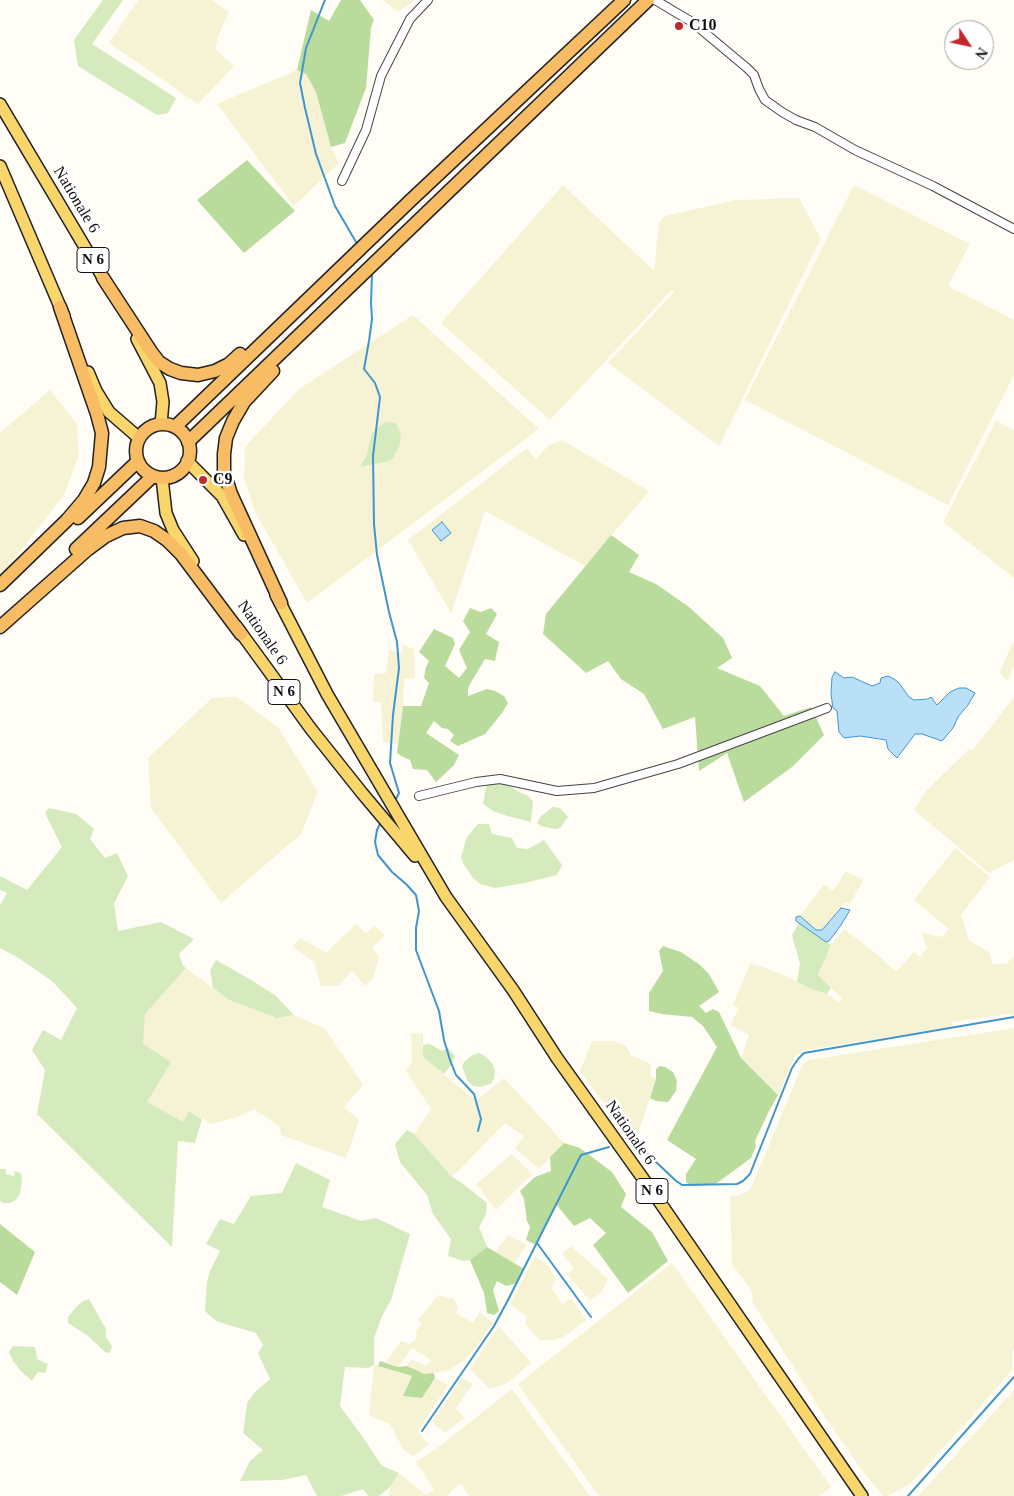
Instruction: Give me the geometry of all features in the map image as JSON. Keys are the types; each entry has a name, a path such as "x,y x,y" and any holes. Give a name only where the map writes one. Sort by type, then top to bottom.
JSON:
{"highway":[{"path":"175,427 411,200 624,0"},
{"path":"188,442 648,0"},
{"path":"103,278 159,362 181,373 198,375 215,371 229,364 411,200"},
{"path":"281,603 231,494 224,472 226,438 244,402 422,216"},
{"path":"0,585 84,500 94,483 99,467 102,433 60,307"},
{"path":"161,424 175,427 185,436 188,442 187,461 183,468 170,477 157,477 142,468 136,454 136,446 144,431 152,426 161,424"},
{"path":"0,593 138,461"},
{"path":"0,622 157,477"},
{"path":"0,627 87,550 106,536 123,528 140,526 154,531 167,540 181,554 241,634"}],"main road":[{"name":"Nationale 6","path":"0,104 103,278 160,383 162,402 161,424"},
{"path":"0,166 96,391 109,412 139,438"},
{"name":"Nationale 6","path":"187,461 222,496 281,603 328,694 440,886 862,1496"},
{"name":"Nationale 6","path":"157,477 166,513 173,530 241,634 362,794 440,886"}],"street":[{"path":"342,181 366,130 381,76 410,19 428,0"},
{"path":"655,0 692,22 748,68 766,100 782,112 815,127 855,150 933,186 1014,230"},
{"path":"419,796 476,782 500,779 557,790 594,788 678,764 827,708"}],"shaded area":[{"path":"138,0 212,0 229,12 219,34 215,49 234,66 198,104 109,43"},
{"path":"383,0 415,0 398,12"},
{"path":"297,70 306,74 316,92 331,147 339,163 294,206 217,104"},
{"path":"563,185 654,271 659,223 665,216 736,200 799,198 821,239 719,446 608,363 674,292 672,290 550,420 441,323"},
{"path":"854,185 970,244 948,286 1014,320 1014,375 948,505 745,400"},
{"path":"413,315 539,429 307,603 255,512 244,478 245,447 299,389"},
{"path":"50,390 77,424 79,455 64,495 3,573 0,570 0,433"},
{"path":"996,421 1014,430 1014,578 943,522"},
{"path":"562,440 649,491 585,566 485,511 451,613 408,540 527,448 536,459 549,445"},
{"path":"1014,640 1014,666 1008,680 1004,679 1000,671"},
{"path":"402,645 414,649 415,678 404,679 398,744 383,742 381,702 373,702 374,674 386,673 389,650 402,653"},
{"path":"236,697 278,727 318,792 301,834 221,903 151,808 148,758 212,698"},
{"path":"1014,697 1014,860 989,873 914,810 927,790 968,750 973,750"},
{"path":"955,848 990,877 961,915 969,940 989,952 993,965 1007,963 1014,956 1014,1017 1008,1014 952,1022 952,1027 805,1050 795,1056 778,1095 741,1058 749,1035 730,1025 739,1008 733,1005 750,964 788,977 811,989 827,994 839,1002 842,998 818,976 831,945 844,929 878,955 896,972 914,952 920,957 927,948 922,933 942,937 949,929 914,900"},
{"path":"846,871 863,880 850,904 845,902 822,930 816,930 800,916 824,884 833,891"},
{"path":"356,924 366,933 375,926 385,935 372,948 379,957 373,979 365,986 352,971 339,985 321,986 314,962 293,947 300,938 326,953"},
{"path":"186,968 229,1000 277,1018 294,1015 325,1029 363,1085 344,1107 359,1120 346,1158 281,1135 280,1127 254,1109 238,1117 211,1124 189,1111 183,1123 146,1102 143,1045 145,1014"},
{"path":"1014,1028 1014,1349 1012,1370 910,1484 888,1496 883,1496 861,1469 823,1414 753,1303 752,1291 732,1264 730,1197 748,1191 752,1186 805,1062"},
{"path":"423,1033 423,1057 476,1101 504,1078 564,1143 539,1169 515,1148 524,1136 505,1123 452,1177 414,1134 431,1109 406,1071 412,1062 411,1034"},
{"path":"592,1041 614,1041 626,1046 631,1055 651,1064 650,1075 656,1079 637,1136 627,1135 580,1071"},
{"path":"512,1154 532,1174 496,1210 476,1184"},
{"path":"508,1235 527,1245 514,1263 495,1252"},
{"path":"571,1246 608,1279 601,1293 590,1301 567,1274 574,1268 562,1254"},
{"path":"535,1256 550,1268 556,1280 551,1287 562,1304 571,1298 586,1320 565,1336 554,1340 539,1340 525,1323 527,1317 510,1304"},
{"path":"672,1263 831,1487 819,1496 599,1496 518,1384"},
{"path":"438,1295 454,1299 458,1308 456,1313 473,1323 480,1312 493,1323 474,1350 463,1361 449,1370 424,1375 407,1366 411,1359 426,1366 431,1360 412,1348 398,1367 386,1362 401,1341 410,1344 417,1338 416,1331 422,1324 418,1320"},
{"path":"499,1326 531,1363 507,1383 490,1389 470,1369"},
{"path":"374,1365 412,1376 403,1395 422,1398 435,1378 448,1385 418,1431 429,1445 413,1456 403,1449 390,1424 369,1415"},
{"path":"462,1378 473,1384 456,1408 464,1418 445,1433 432,1422"},
{"path":"512,1389 590,1496 469,1496 461,1484 451,1491 448,1496 388,1496 390,1487 399,1473 426,1495 434,1489 416,1462 436,1449"},
{"path":"1014,1390 1014,1496 918,1496 921,1493"}],"green space":[{"path":"103,0 123,0 92,44 176,98 168,113 157,115 78,66 74,40"},
{"path":"341,0 360,0 374,20 371,27 366,88 345,143 331,147 316,92 306,74 297,70 311,10 329,21"},
{"path":"247,160 295,211 244,253 197,200"},
{"path":"387,422 396,423 401,434 400,444 394,457 389,461 360,467 366,457 372,434 382,424"},
{"path":"611,535 639,555 629,572 656,584 689,607 723,638 732,658 717,668 760,686 784,716 811,707 824,735 792,767 744,802 727,753 699,771 695,717 663,729 644,694 621,679 608,661 586,673 543,634 546,614"},
{"path":"470,608 481,612 491,608 497,614 486,634 499,642 495,661 485,659 470,684 468,696 487,689 504,696 508,703 485,734 458,746 450,741 454,735 434,721 426,733 459,755 454,765 436,782 427,770 413,769 410,760 397,753 403,706 421,706 429,683 424,678 429,661 419,652 434,629 453,638 455,644 445,666 459,678 467,668 459,650 470,632 463,621"},
{"path":"500,779 533,801 531,822 493,811 483,804 486,787"},
{"path":"553,807 560,808 568,817 560,828 555,829 541,826 537,823 541,816"},
{"path":"49,808 76,814 94,829 90,839 105,858 117,853 128,876 114,903 118,931 161,922 194,939 179,954 183,966 186,968 145,1014 143,1044 171,1062 147,1102 183,1122 189,1111 202,1119 195,1143 178,1141 172,1247 37,1114 45,1070 32,1050 43,1030 61,1040 77,1008 52,981 17,957 0,948 0,905 7,893 0,890 0,876 27,890 62,847 45,813"},
{"path":"478,824 489,824 492,834 512,838 517,848 528,849 544,840 562,865 557,875 495,888 480,884 473,878 461,857 467,837"},
{"path":"799,923 831,945 818,975 831,988 827,994 797,982 800,964 792,935"},
{"path":"663,946 681,952 700,965 709,974 719,992 699,1006 706,1013 713,1009 719,1012 741,1058 778,1095 755,1141 756,1146 751,1158 717,1183 711,1185 691,1186 686,1182 686,1174 696,1159 667,1140 717,1047 703,1026 692,1017 649,1011 649,993 663,971 659,951"},
{"path":"216,960 276,996 294,1015 277,1018 229,1000 213,988 210,970"},
{"path":"430,1044 442,1051 448,1048 455,1056 444,1074 423,1057 423,1045"},
{"path":"479,1053 492,1063 495,1070 494,1079 490,1084 480,1087 473,1086 467,1080 462,1066 471,1056"},
{"path":"660,1066 673,1072 677,1081 676,1091 668,1102 656,1101 650,1098 656,1079 656,1069"},
{"path":"407,1130 414,1134 452,1177 487,1203 486,1214 479,1227 487,1247 470,1260 463,1261 448,1256 451,1239 433,1214 427,1195 400,1162 395,1144"},
{"path":"564,1143 580,1148 612,1172 626,1194 621,1207 652,1232 668,1261 628,1293 593,1245 606,1233 590,1218 574,1226 556,1204 536,1245 526,1240 530,1227 527,1221 524,1199 520,1191 535,1177 551,1171 550,1157"},
{"path":"296,1163 330,1180 322,1207 361,1221 376,1218 410,1234 391,1300 382,1316 374,1338 374,1365 368,1368 345,1367 340,1406 382,1466 399,1473 390,1487 379,1496 368,1496 363,1489 341,1496 317,1496 306,1475 282,1480 240,1481 250,1461 263,1450 243,1433 247,1403 255,1392 270,1379 258,1353 263,1345 256,1333 216,1321 205,1311 207,1282 220,1251 206,1244 220,1219 234,1224 251,1196 282,1193"},
{"path":"0,1169 6,1169 6,1174 14,1176 15,1171 21,1173 20,1194 16,1200 10,1203 0,1201"},
{"path":"0,1224 35,1252 17,1295 0,1282"},
{"path":"487,1247 524,1269 517,1283 506,1286 497,1281 493,1290 499,1311 494,1315 487,1313 484,1293 470,1260"},
{"path":"89,1299 106,1329 106,1337 112,1346 110,1353 105,1352 88,1336 68,1323 68,1317 76,1307"},
{"path":"13,1346 35,1347 37,1359 48,1364 45,1373 38,1372 32,1381 13,1361 9,1352"},
{"path":"380,1361 398,1367 407,1366 424,1374 434,1373 435,1378 422,1398 403,1396 412,1376 378,1366"}],"water":[{"path":"442,522 451,533 441,541 432,530"},
{"path":"835,672 844,678 852,677 872,686 880,683 881,678 888,676 899,683 909,697 914,700 931,697 937,705 950,692 959,688 966,688 975,693 958,717 953,728 942,741 922,734 915,734 897,758 888,749 886,740 860,736 844,738 839,732 837,711 833,708 831,694 832,677"},
{"path":"841,908 850,910 829,941 826,942 796,921 796,917 800,916 816,930 822,930"}],"waterway":[{"path":"325,0 306,48 300,83 316,154 335,206 356,242"},
{"path":"372,275 372,319 364,369 375,383 380,397 373,456 374,524 377,555 397,642 399,668 393,715 390,763 399,793 396,799"},
{"path":"380,824 375,842 378,855 392,872 416,895 419,911 416,928 416,950 439,1011 444,1040 456,1075 474,1094 481,1119 478,1131"},
{"path":"626,1138 634,1141 682,1185 737,1184 750,1174 792,1068 804,1053 1014,1017"},
{"path":"422,1431 494,1326 581,1155 609,1147"},
{"path":"537,1243 591,1317"},
{"path":"908,1496 1014,1377"}],"place":[{"name":"C10","path":"679,26"},
{"name":"C9","path":"203,480"}]}
